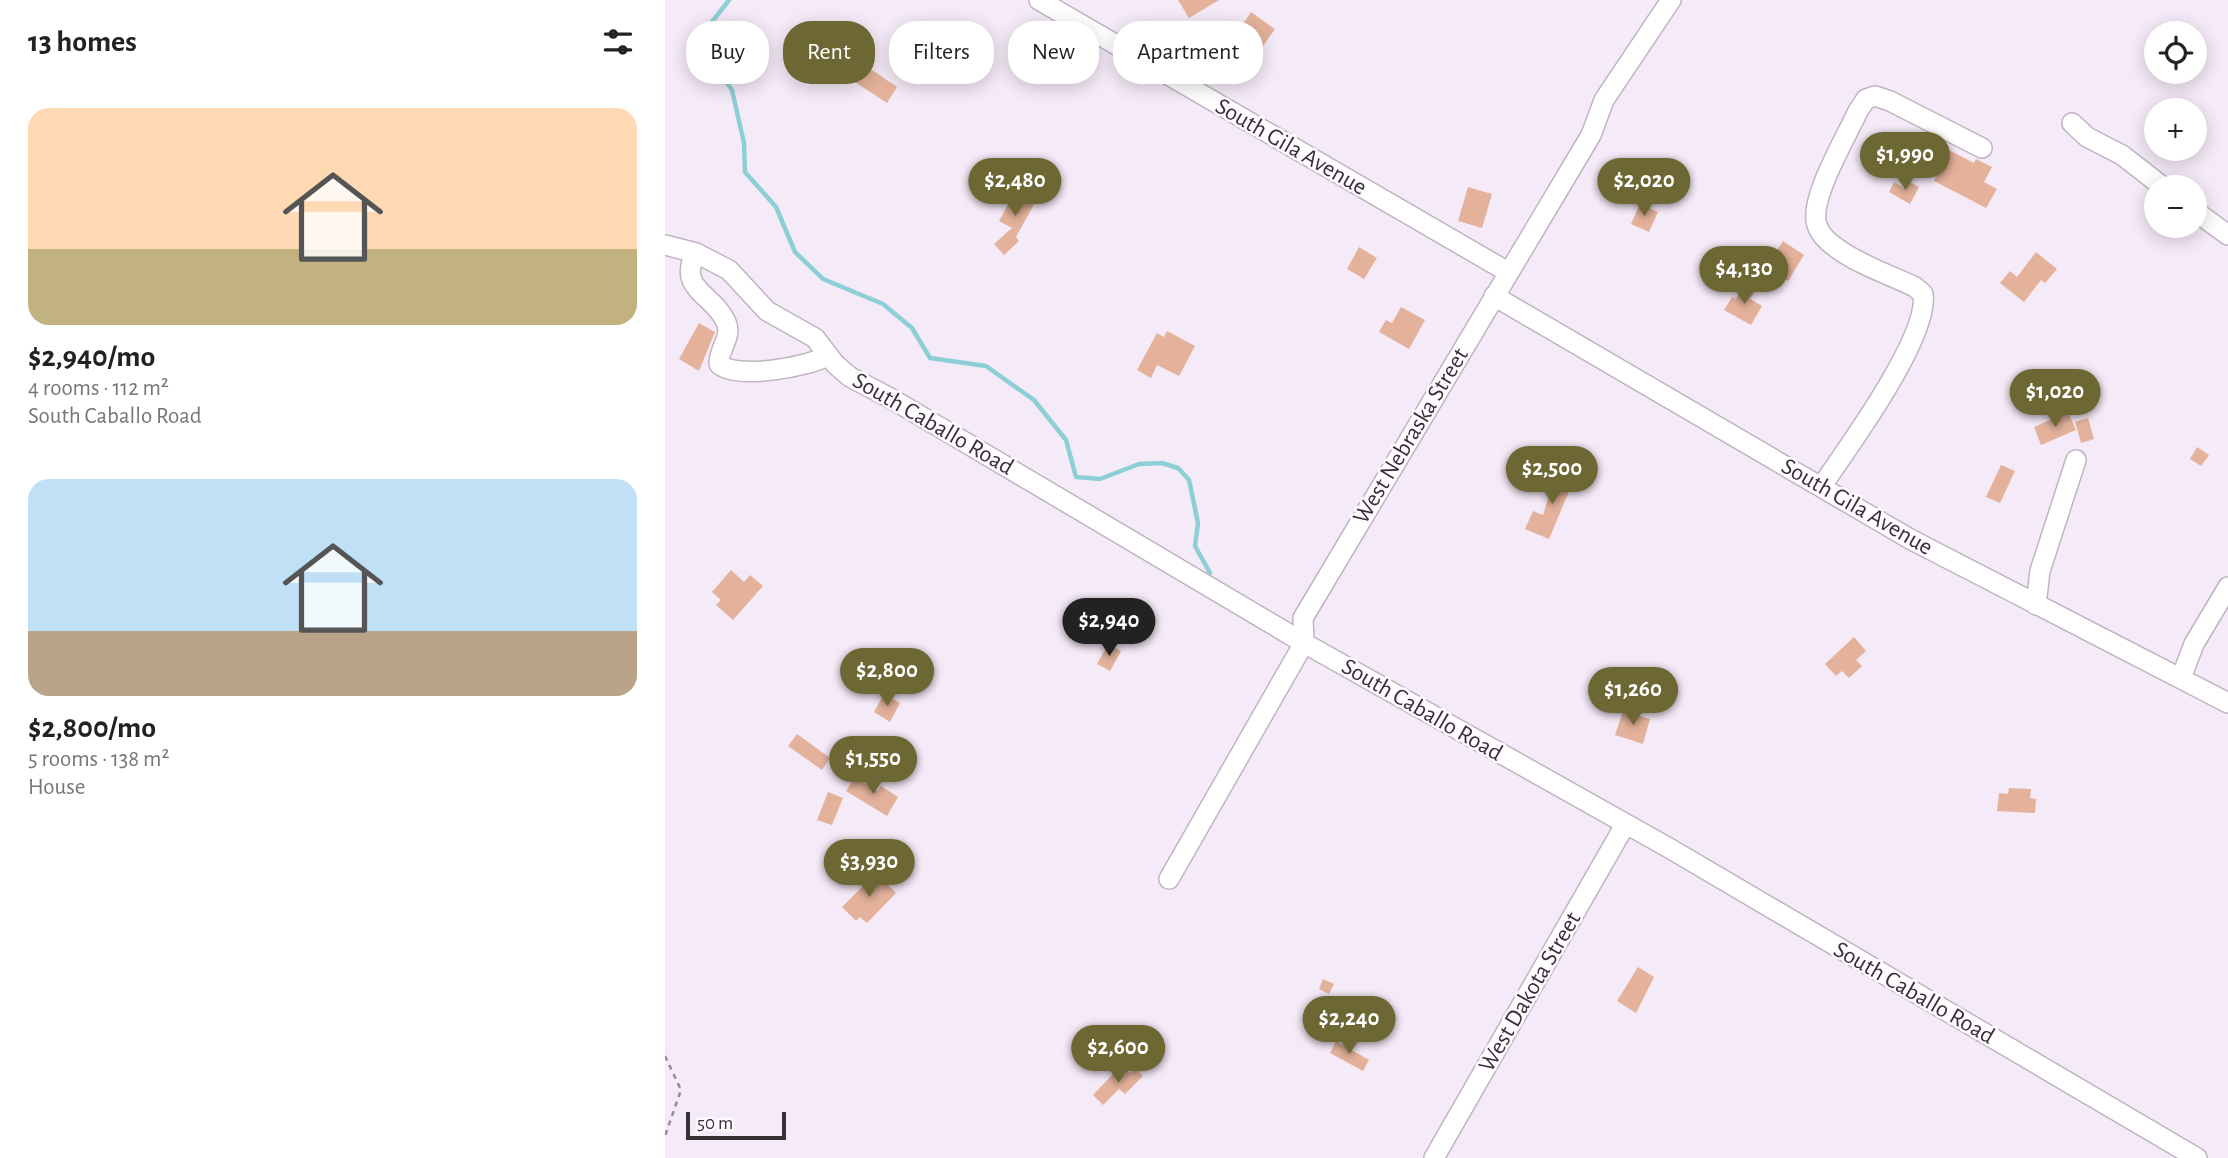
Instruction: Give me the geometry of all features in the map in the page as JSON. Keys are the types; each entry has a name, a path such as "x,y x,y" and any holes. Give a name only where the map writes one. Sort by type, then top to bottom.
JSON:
{"street":[{"name":"South Gila Avenue","path":"1039,0 1508,272"},
{"name":"West Nebraska Street","path":"1169,879 1304,642 1303,618 1591,135 1604,100 1671,0"},
{"path":"1821,487 1908,349 1924,312 1923,294 1915,287 1838,249 1822,235 1816,224 1815,211 1820,194 1859,111 1865,99 1875,96 1890,100 1982,148"},
{"path":"2072,123 2087,137 2122,155 2148,175"},
{"path":"2207,219 2228,234"},
{"name":"South Caballo Road","path":"665,245 696,253 729,270 767,311 815,338 827,356 850,377 892,399 1304,642 1681,855 2197,1158"},
{"path":"696,253 689,265 692,283 726,321 728,330 719,358 725,370 751,371 811,364 827,356"},
{"name":"South Gila Avenue","path":"1494,296 1909,539 2228,703"},
{"path":"2036,605 2040,571 2076,460"},
{"path":"2181,678 2194,644 2228,587"},
{"name":"West Dakota Street","path":"1434,1158 1625,825"}],"path":[{"path":"665,1056 681,1090 665,1136"}],"building":[{"path":"1178,0 1219,0 1189,18"},
{"path":"1251,12 1275,29 1263,46 1263,21 1245,21"},
{"path":"875,72 897,87 887,103 858,84 875,84"},
{"path":"1949,150 1974,163 1976,159 1992,167 1984,182 1997,189 1986,208 1934,181 1937,174 1931,171 1936,161 1941,164"},
{"path":"1908,181 1919,187 1910,204 1889,192 1894,182 1904,188"},
{"path":"1018,186 1038,197 1016,237 1019,241 1004,255 994,244 1012,228 999,221"},
{"path":"1468,187 1492,194 1482,228 1458,221"},
{"path":"1640,204 1658,212 1649,232 1631,224"},
{"path":"1783,241 1804,255 1788,281 1766,268"},
{"path":"1359,247 1377,258 1364,279 1347,269"},
{"path":"2036,252 2057,269 2045,283 2041,280 2024,302 2000,283 2010,271 2017,277"},
{"path":"1745,285 1755,291 1750,299 1762,306 1751,325 1724,310 1732,297 1736,299"},
{"path":"1401,307 1425,320 1409,349 1379,332 1386,320 1392,323"},
{"path":"699,323 715,332 699,371 679,359"},
{"path":"1167,331 1195,346 1179,376 1157,365 1151,378 1137,370 1157,333 1164,337"},
{"path":"2068,412 2076,430 2041,445 2034,427"},
{"path":"2088,418 2094,439 2081,443 2075,422"},
{"path":"2197,447 2209,455 2201,466 2190,459"},
{"path":"2001,465 2015,471 2000,503 1986,497"},
{"path":"1557,469 1575,477 1549,539 1525,529 1533,511 1543,515"},
{"path":"731,570 744,582 750,575 763,586 733,620 716,605 721,600 712,592"},
{"path":"1854,637 1866,651 1856,660 1862,666 1849,678 1842,671 1836,676 1825,664"},
{"path":"1108,644 1121,651 1110,671 1097,664"},
{"path":"884,694 900,703 890,722 874,712"},
{"path":"1623,711 1650,719 1643,744 1615,735"},
{"path":"797,734 830,758 822,770 788,746"},
{"path":"855,777 878,791 881,786 898,797 887,816 846,791"},
{"path":"2009,788 2031,789 2030,798 2036,799 2035,813 1997,811 1999,793 2008,794"},
{"path":"828,792 843,798 832,825 817,820"},
{"path":"876,873 896,893 867,923 860,917 856,921 842,907"},
{"path":"1638,967 1654,977 1636,1013 1617,1001"},
{"path":"1323,979 1334,984 1329,994 1319,989"},
{"path":"1336,1041 1369,1060 1363,1071 1330,1053"},
{"path":"1135,1068 1143,1076 1125,1094 1119,1089 1103,1105 1093,1095 1115,1072 1119,1076 1126,1069 1130,1073"}],"waterway":[{"path":"729,0 697,41 732,90 744,143 745,172 776,207 795,252 823,279 883,304 912,328 930,358 986,366 1034,400 1066,440 1076,477 1100,479 1139,464 1162,463 1178,468 1189,480 1198,523 1195,546 1210,573"}]}
